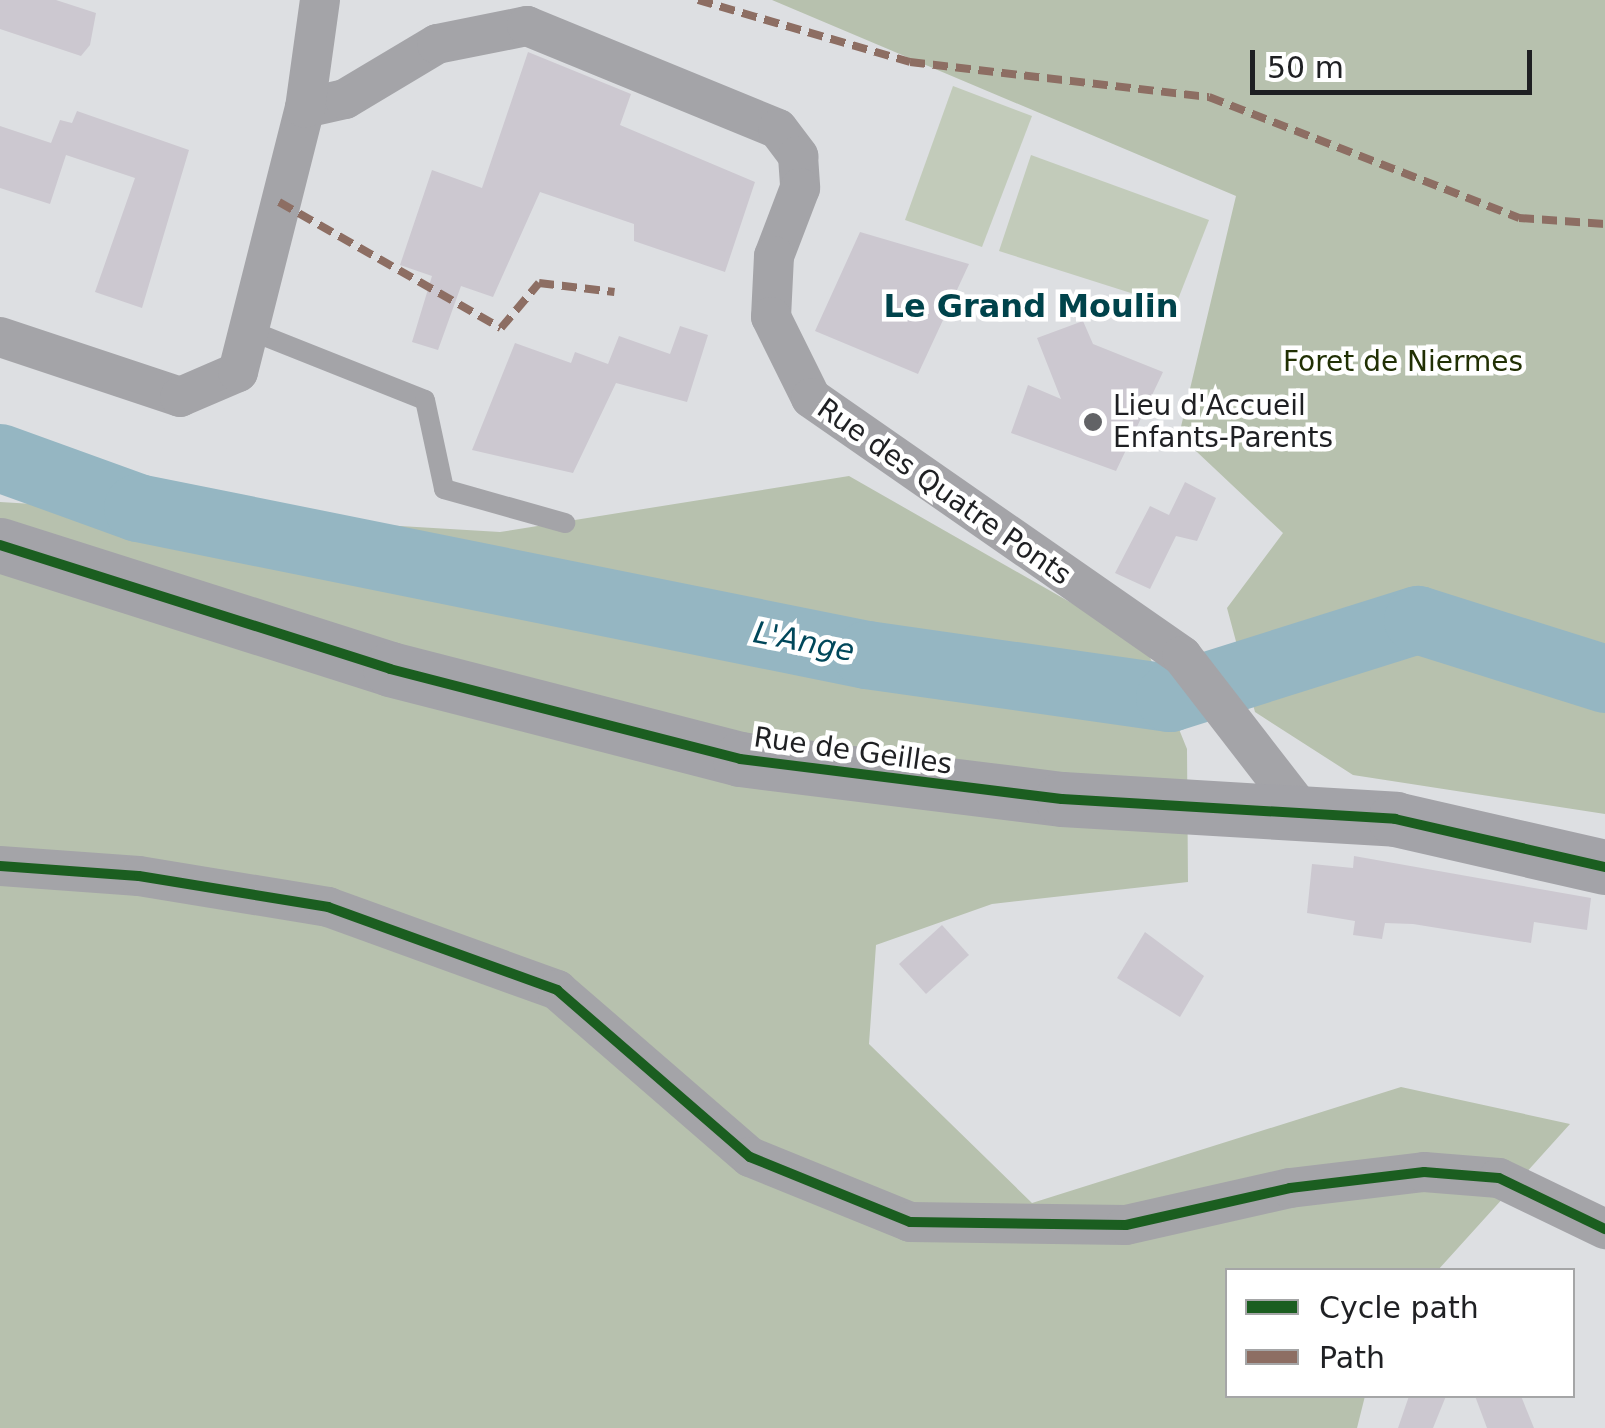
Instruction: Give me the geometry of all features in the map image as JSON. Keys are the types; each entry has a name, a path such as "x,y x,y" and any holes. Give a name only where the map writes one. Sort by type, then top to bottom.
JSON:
{"street":[{"path":"0,336 180,397 238,372 305,108 320,0"},
{"name":"Rue des Quatre Ponts","path":"305,108 345,98 437,44 527,26 778,129 798,156 800,188 774,256 771,317 811,398 1182,656 1301,810"},
{"name":"Rue de Geilles","path":"0,546 390,669 740,759 1062,799 1301,810 1418,824 1605,867"},
{"path":"0,866 139,876 328,908 557,990 750,1157 910,1222 1126,1224 1290,1188 1424,1172 1499,1178 1605,1229"}],"lane":[{"path":"249,330 425,400 444,488 564,523"}],"green space":[{"name":"Foret de Niermes","path":"772,0 1605,0 1605,814 1353,775 1255,712 1227,608 1283,533 1179,435 1236,196"},
{"path":"953,86 1032,116 982,247 905,220"},
{"path":"1031,155 1209,220 1175,307 999,251"},
{"path":"849,476 1145,645 1187,749 1188,882 992,904 876,945 869,1044 1032,1203 1401,1087 1570,1124 1440,1268 1225,1268 1225,1398 1364,1398 1357,1428 0,1428 0,502 500,532"}],"building":[{"path":"0,0 56,0 96,13 90,45 81,56 0,29"},
{"path":"528,52 631,94 620,125 755,182 725,272 634,241 634,224 540,192 493,297 461,286 438,350 412,342 432,276 400,265 432,170 482,188"},
{"path":"77,111 189,150 142,308 95,292 135,178 66,155 50,204 0,188 0,126 51,143 60,120 72,123"},
{"path":"860,232 969,264 918,374 815,331"},
{"path":"1083,321 1093,344 1163,372 1116,471 1011,433 1028,385 1061,399 1037,338"},
{"path":"680,326 708,335 687,402 616,383 573,473 472,450 515,343 571,363 575,352 608,364 619,336 670,354"},
{"path":"1185,482 1216,498 1197,541 1176,536 1150,589 1115,573 1150,506 1169,515"},
{"path":"1354,856 1591,898 1587,930 1534,922 1531,943 1413,924 1385,923 1382,939 1353,935 1355,921 1307,913 1312,864 1353,868"},
{"path":"942,925 969,955 926,994 899,964"},
{"path":"1145,932 1204,976 1180,1017 1117,978"},
{"path":"1408,1398 1445,1398 1433,1428 1398,1428"},
{"path":"1476,1398 1522,1398 1534,1428 1487,1428"}],"waterway":[{"name":"L'Ange","path":"0,458 138,508 867,655 1170,698 1418,620 1605,679"}],"marked path":[{"path":"698,0 910,62 1209,97 1519,218 1605,224"},
{"path":"279,202 501,328 539,283 614,292"}],"cycle path":[{"path":"0,545 390,669 740,759 1062,799 1395,819 1605,867"},
{"path":"0,866 139,876 328,907 557,990 750,1157 910,1222 1126,1225 1290,1188 1424,1172 1499,1178 1605,1229"}],"place":[{"name":"Lieu d'Accueil Enfants-Parents","path":"1093,422"}],"district":[{"name":"Le Grand Moulin","path":"1031,306"}]}
